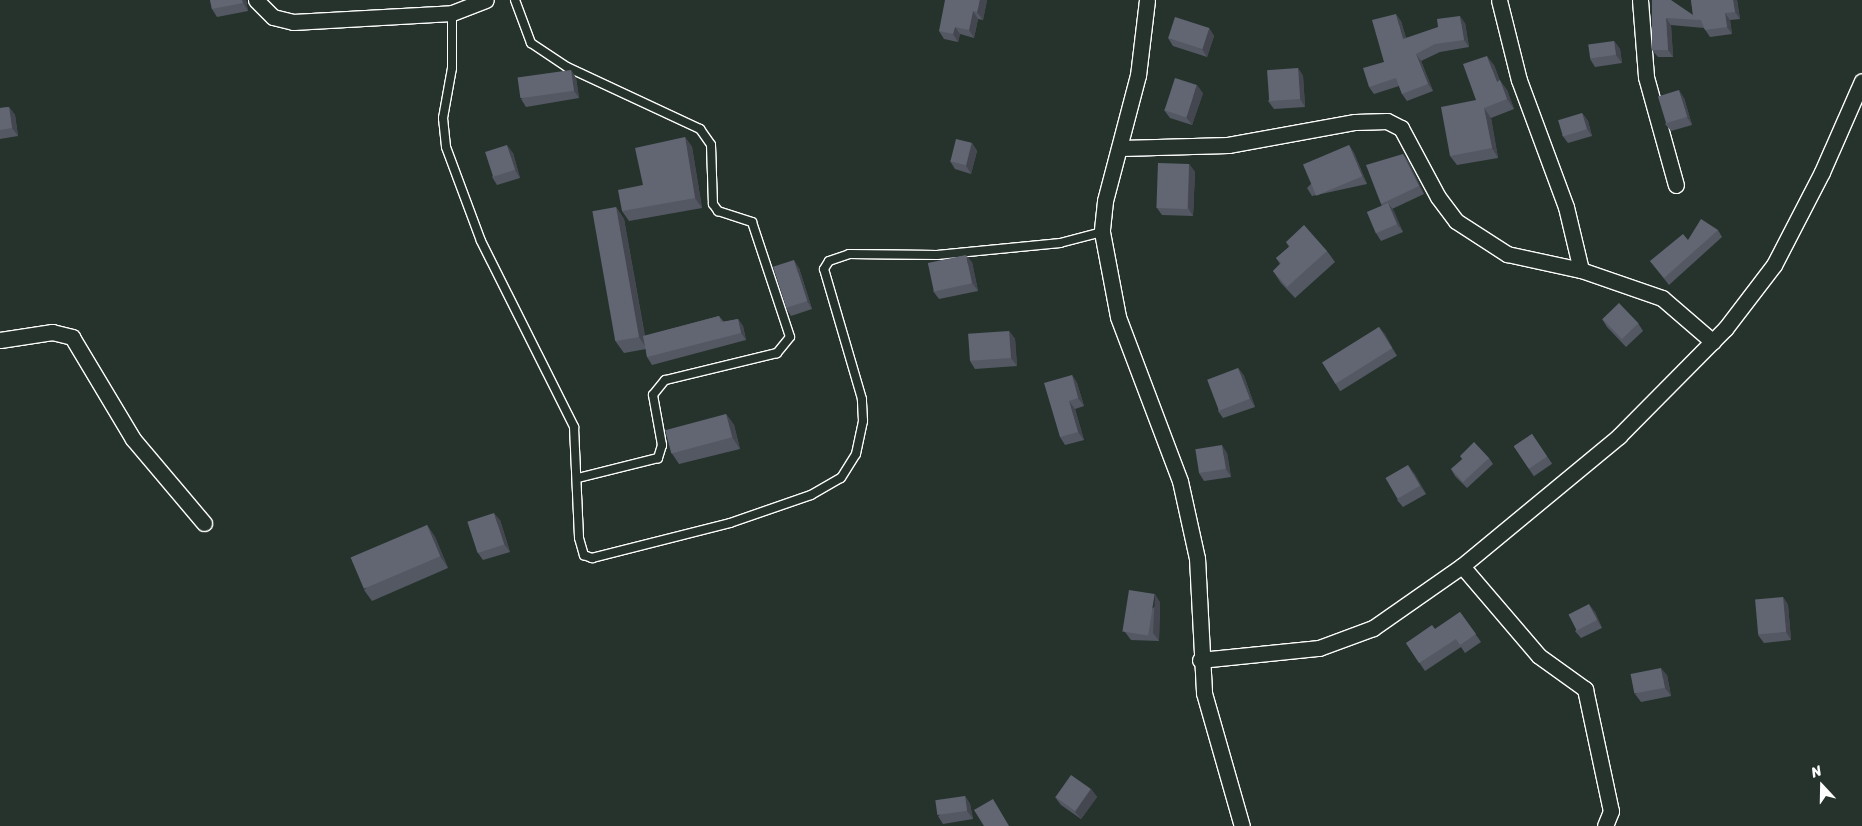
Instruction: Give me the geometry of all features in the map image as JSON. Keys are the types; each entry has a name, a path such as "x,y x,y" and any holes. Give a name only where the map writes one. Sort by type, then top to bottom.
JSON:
{"street":[{"path":"256,0 273,16 293,22 452,14 486,0"},
{"path":"1147,0 1138,76 1105,201 1102,232 1118,317 1182,491 1197,558 1200,660 1204,693 1242,826"},
{"path":"1499,0 1519,80 1566,207 1581,270"},
{"path":"1640,0 1646,77 1676,185"},
{"path":"1200,660 1320,648 1351,639 1462,566 1619,436 1713,342 1774,264 1822,172 1862,81"},
{"path":"1120,148 1228,145 1355,122 1386,121 1401,128 1438,197 1456,221 1507,254 1581,270 1662,298 1713,342"},
{"path":"0,340 52,332 72,337 133,439 204,523"},
{"path":"1462,566 1539,656 1585,689 1611,811 1605,826"}],"lane":[{"path":"515,0 531,44 567,67 664,109 700,129 711,145 713,204 718,211 748,217 752,222 790,337 777,353 665,380 653,395 662,445 658,458 578,478"},
{"path":"452,14 452,68 443,118 446,147 481,241 574,427 578,478 579,538 584,555 592,558 730,523 811,496 841,478 856,454 863,421 862,399 824,269 829,261 849,254 937,255 1060,243 1102,232"}],"building":[{"path":"210,0 242,0 243,3 212,9"},
{"path":"945,0 980,0 977,12 973,11 969,30 955,27 953,34 939,31"},
{"path":"1652,0 1671,0 1693,15 1691,0 1733,0 1735,12 1725,13 1727,27 1705,30 1701,20 1666,18 1668,50 1652,50"},
{"path":"1396,14 1403,39 1438,27 1437,19 1460,16 1464,40 1435,44 1416,54 1428,84 1402,94 1396,78 1369,87 1363,68 1384,62 1372,20"},
{"path":"1175,17 1209,28 1202,49 1168,38"},
{"path":"1614,41 1616,55 1590,58 1588,45"},
{"path":"1487,56 1497,82 1500,80 1507,99 1484,108 1492,148 1450,156 1441,107 1476,100 1463,64"},
{"path":"1298,68 1300,99 1269,101 1267,70"},
{"path":"571,70 574,91 520,98 518,78"},
{"path":"1175,78 1197,85 1186,117 1164,110"},
{"path":"1679,90 1687,117 1666,123 1658,96"},
{"path":"9,107 12,128 0,130 0,108"},
{"path":"1582,113 1587,129 1563,137 1558,120"},
{"path":"685,137 695,198 622,211 618,190 643,185 635,148"},
{"path":"956,139 972,143 966,165 950,161"},
{"path":"507,145 515,170 493,177 485,152"},
{"path":"1349,145 1362,176 1316,196 1303,165"},
{"path":"1403,154 1419,186 1381,204 1366,165"},
{"path":"1158,163 1189,164 1187,209 1156,208"},
{"path":"1388,203 1397,224 1376,233 1367,212"},
{"path":"616,207 639,337 615,341 592,211"},
{"path":"1701,219 1718,230 1664,278 1650,261 1683,234 1688,240"},
{"path":"1304,225 1327,251 1287,287 1273,271 1281,263 1276,258 1290,246 1286,242"},
{"path":"966,255 972,283 934,291 928,263"},
{"path":"794,260 807,301 786,308 773,267"},
{"path":"1619,303 1638,323 1622,339 1602,319"},
{"path":"719,316 721,322 738,319 741,333 647,357 643,336"},
{"path":"1379,327 1392,348 1335,384 1322,363"},
{"path":"1009,331 1011,358 970,361 968,334"},
{"path":"1238,368 1250,399 1219,411 1207,380"},
{"path":"1072,375 1078,398 1069,401 1078,432 1060,437 1044,383"},
{"path":"726,414 732,437 671,453 665,430"},
{"path":"1532,434 1547,456 1529,469 1514,446"},
{"path":"1474,442 1489,458 1463,482 1451,469 1463,459 1460,456"},
{"path":"1222,445 1226,469 1199,473 1195,449"},
{"path":"1408,465 1420,486 1397,499 1385,478"},
{"path":"494,513 504,544 478,553 467,522"},
{"path":"427,525 440,556 364,589 351,557"},
{"path":"1129,590 1155,594 1148,636 1122,631"},
{"path":"1783,597 1786,632 1758,634 1755,599"},
{"path":"1589,604 1597,620 1577,630 1569,614"},
{"path":"1460,612 1476,634 1460,645 1456,639 1419,663 1406,643 1432,625 1435,629"},
{"path":"1661,668 1665,688 1634,694 1631,674"},
{"path":"1071,775 1091,789 1075,811 1056,797"},
{"path":"965,796 967,811 937,815 935,800"},
{"path":"993,799 1009,826 984,826 974,810"}]}
